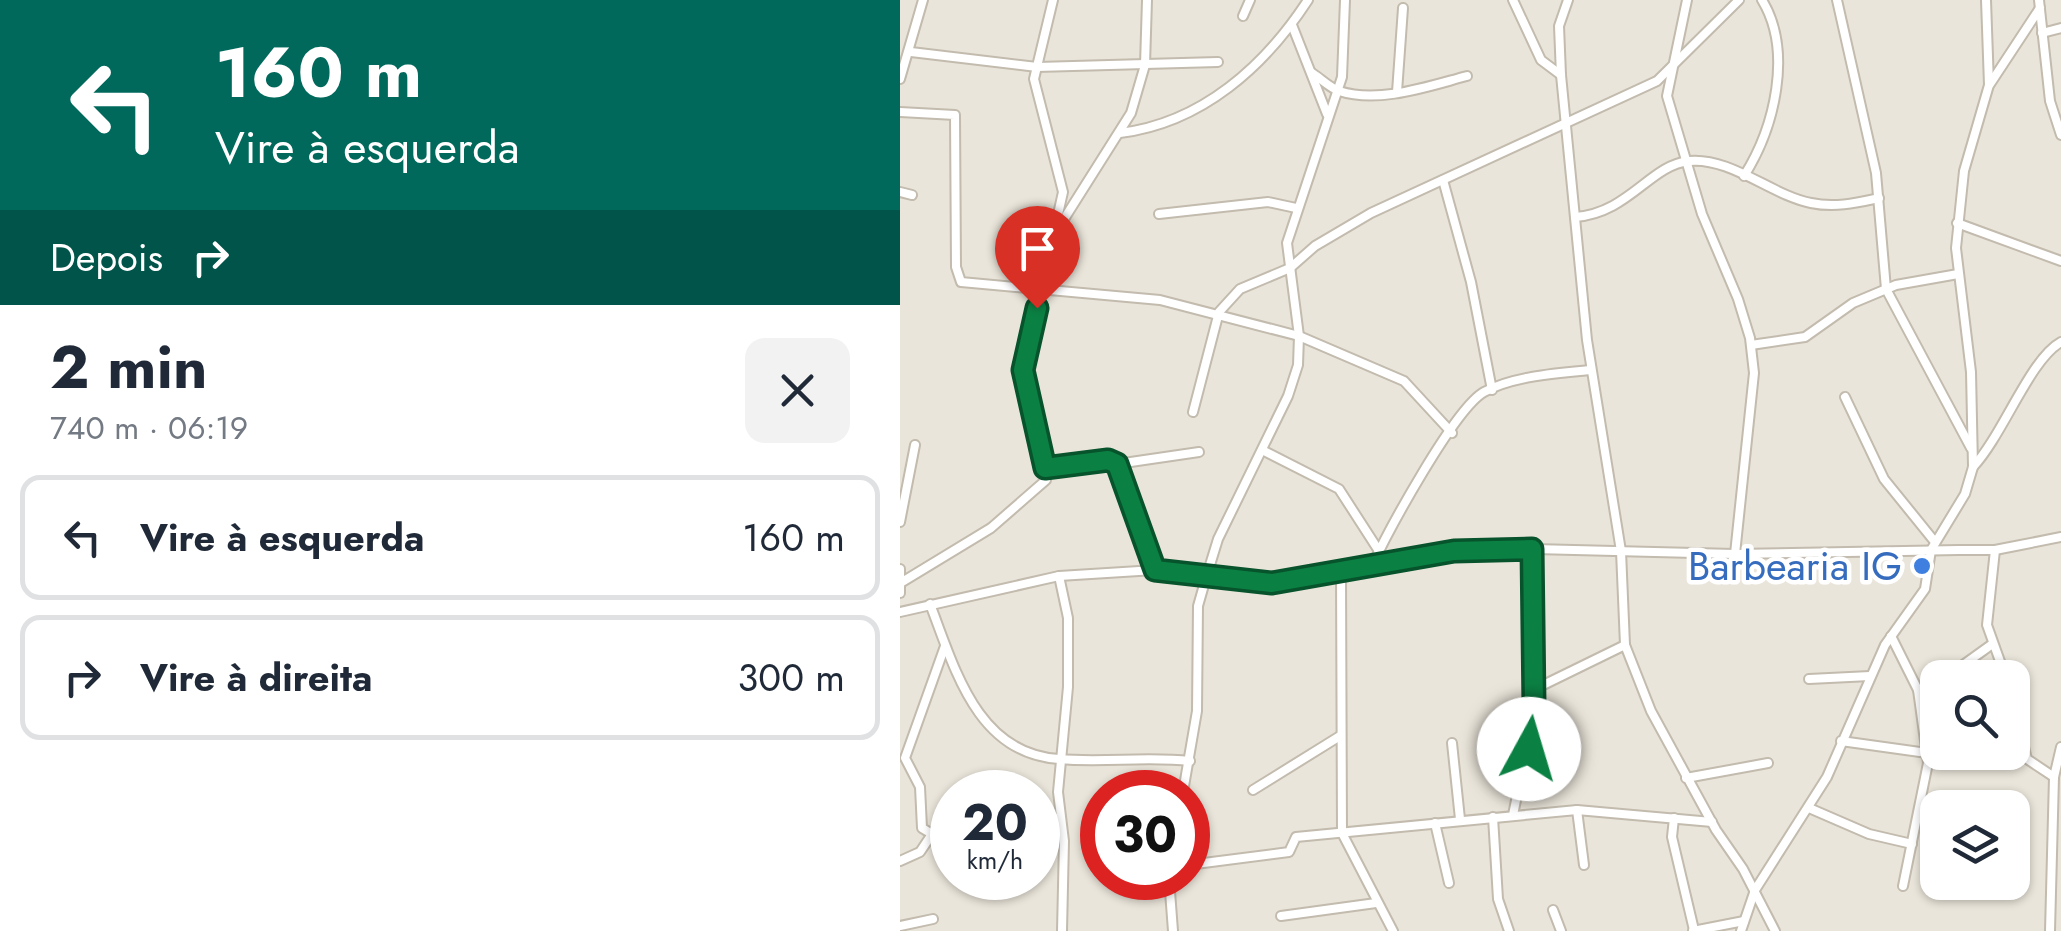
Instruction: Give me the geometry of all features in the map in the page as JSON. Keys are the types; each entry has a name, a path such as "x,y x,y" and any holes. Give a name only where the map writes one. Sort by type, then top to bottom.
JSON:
{"street":[{"path":"900,79 911,52 923,0"},
{"path":"902,582 991,528 1042,484 1045,468 1023,370 1064,192 1036,95 1036,67 1053,0"},
{"path":"1056,233 1096,163 1120,133 1145,65 1146,0"},
{"path":"1242,16 1250,0"},
{"path":"1120,133 1155,127 1229,90 1292,25 1308,0"},
{"path":"1188,770 1201,673 1198,606 1218,539 1288,396 1298,365 1299,336 1287,243 1342,77 1345,0"},
{"path":"1513,0 1541,60 1562,74"},
{"path":"1568,0 1559,26 1574,217 1591,370 1621,552 1625,645 1644,698 1686,778 1755,890 1774,931"},
{"path":"1686,0 1668,96 1702,214 1738,299 1750,345 1752,403 1735,554"},
{"path":"1192,412 1219,312 1240,289 1290,268 1316,246 1371,213 1656,81 1739,0"},
{"path":"1744,176 1764,130 1780,55 1778,31 1762,0"},
{"path":"1837,0 1859,83 1879,198 1886,289 1971,448"},
{"path":"1740,931 1755,890 1809,808 1891,636 1926,589 1934,546 1965,494 1973,467 1971,372 1958,274 1957,224 1964,172 1989,85 1991,54 1986,0"},
{"path":"1989,85 2040,4"},
{"path":"2040,4 2050,101 2061,135"},
{"path":"1397,92 1403,8"},
{"path":"1292,25 1328,115"},
{"path":"2028,28 2061,28"},
{"path":"911,52 1036,67 1218,62"},
{"path":"1991,54 2006,61"},
{"path":"1312,73 1336,91 1397,92 1468,76"},
{"path":"2050,101 2061,101"},
{"path":"900,112 946,111 958,122 957,279 1160,300 1219,312 1299,336 1404,381 1452,432"},
{"path":"1574,217 1594,216 1611,208 1669,167 1689,161 1744,176 1808,203 1832,206 1879,198"},
{"path":"1443,180 1472,282 1492,390"},
{"path":"900,192 912,195"},
{"path":"1159,214 1268,202 1296,208"},
{"path":"1957,224 2061,261"},
{"path":"1750,345 1805,337 1853,303 1886,289 1958,274"},
{"path":"1973,467 1996,440 2042,358 2061,342"},
{"path":"1370,568 1406,498 1467,408 1492,390 1591,370"},
{"path":"1845,397 1884,480 1934,546"},
{"path":"900,522 915,445"},
{"path":"1262,450 1339,489 1353,504 1379,551"},
{"path":"1045,468 1108,460 1117,464 1199,452"},
{"path":"1117,464 1155,570"},
{"path":"900,471 911,474"},
{"path":"900,612 1059,576 1155,570 1272,583 1454,551 1735,554 1934,546 1994,550 2061,537"},
{"path":"1513,815 1529,749 1535,690 1532,549"},
{"path":"1994,550 1987,616 1991,645 1998,660"},
{"path":"900,568 900,592"},
{"path":"1340,573 1342,833 1393,931"},
{"path":"1059,576 1068,618 1068,721 1060,818 1064,841 1062,931"},
{"path":"930,604 981,720 1014,748 1062,760 1150,756 1190,761"},
{"path":"1891,636 1918,690 1920,704"},
{"path":"1535,690 1625,645"},
{"path":"1970,660 1991,645"},
{"path":"930,833 922,828 920,788 903,758 946,646"},
{"path":"1809,679 1870,676"},
{"path":"1253,790 1340,736"},
{"path":"1842,741 1920,752"},
{"path":"1452,744 1460,819"},
{"path":"2050,931 2054,777 2061,747"},
{"path":"2030,761 2054,777"},
{"path":"1686,778 1768,762"},
{"path":"1903,886 1924,770"},
{"path":"1809,808 1869,834 1912,844"},
{"path":"1210,862 1289,852 1296,837 1493,816 1577,810 1712,822"},
{"path":"1577,810 1584,866"},
{"path":"1493,816 1498,899 1509,931"},
{"path":"1674,818 1672,837 1694,931 1744,920"},
{"path":"1434,823 1449,884"},
{"path":"900,861 920,852 930,837"},
{"path":"1171,900 1173,931"},
{"path":"1281,916 1376,903"},
{"path":"1552,910 1561,931"},
{"path":"900,926 933,919"}],"shaded area":[{"path":"900,0 2061,0 2061,931 900,931"}],"place":[{"name":"Barbearia IG","path":"1922,566"}],"route":[{"path":"1037,308 1023,370 1028,408 1045,468 1108,460 1117,464 1155,570 1272,583 1454,551 1532,549 1535,690 1529,749"}]}
